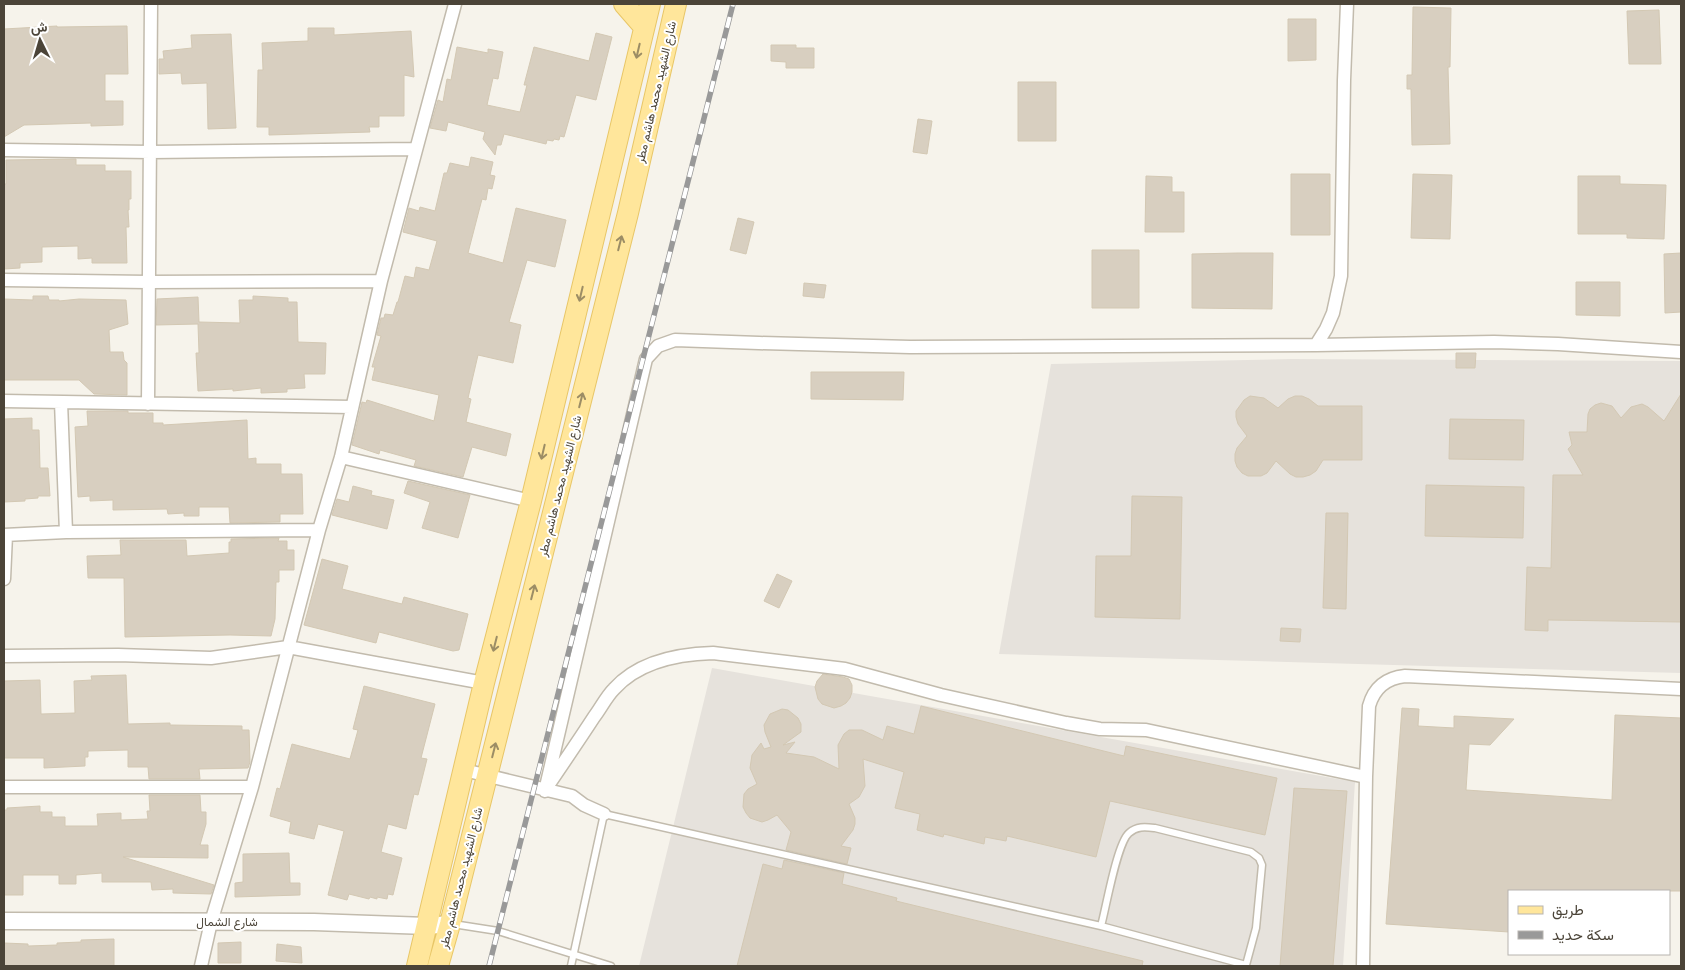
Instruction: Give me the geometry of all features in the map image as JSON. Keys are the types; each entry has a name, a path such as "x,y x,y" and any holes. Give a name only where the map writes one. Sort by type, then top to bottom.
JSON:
{"main road":[{"path":"624,4 644,28"},
{"name":"شارع الشهيد محمد هاشم مطر","path":"417,966 484,683 531,501 650,4"},
{"name":"شارع الشهيد محمد هاشم مطر","path":"438,966 628,213 676,4"}],"street":[{"path":"148,404 151,152 150,4"},
{"path":"201,966 211,922 252,787 319,530 341,457 351,407 382,281 454,4"},
{"path":"1316,345 1326,330 1333,312 1341,276 1347,4"},
{"path":"4,150 151,152 416,149"},
{"path":"4,280 148,282 382,281"},
{"path":"545,791 646,360 658,346 675,340 910,346 1316,345 1494,342 1681,352"},
{"path":"4,401 351,407"},
{"path":"61,402 66,532"},
{"path":"341,457 531,501"},
{"path":"4,580 5,535 66,532 319,530"},
{"path":"4,656 118,655 210,658 288,647 484,683"},
{"path":"545,791 614,688 650,664 670,657 699,653 713,653 845,669 1066,723 1100,729 1146,730 1366,778"},
{"path":"1363,966 1369,706 1371,698 1380,685 1396,677 1681,689"},
{"path":"464,770 572,796 584,805 604,814"},
{"path":"4,788 252,787"},
{"name":"شارع الشمال","path":"4,921 314,922 427,926 450,924"}],"lane":[{"path":"571,966 604,814 1101,926 1246,966 1256,928 1262,865 1259,858 1251,852 1155,828 1139,827 1128,833 1121,847 1101,926"},
{"path":"450,924 498,931 611,966"}],"shaded area":[{"path":"1292,359 1681,361 1681,673 999,654 1051,364"},
{"path":"712,668 1355,782 1343,966 639,966"}],"building":[{"path":"1413,7 1451,8 1450,67 1448,67 1450,144 1412,145 1411,89 1407,89 1407,75 1412,75"},
{"path":"1659,10 1661,64 1629,64 1627,11"},
{"path":"1288,19 1316,19 1316,60 1288,61"},
{"path":"57,26 127,26 128,74 105,74 105,101 123,101 123,125 91,126 91,123 24,125 4,137 4,29"},
{"path":"308,28 334,28 334,35 411,31 414,77 404,75 404,116 379,116 379,127 369,127 370,132 269,135 269,127 257,127 258,70 263,70 262,43 308,41"},
{"path":"596,33 612,37 596,100 576,95 564,137 560,136 559,140 547,140 546,144 504,134 501,145 497,145 495,155 483,139 485,132 448,122 446,131 430,128 438,100 443,102 447,79 451,80 457,47 488,53 488,49 503,52 498,79 493,78 487,105 520,112 527,85 524,85 534,47 589,61"},
{"path":"231,34 236,128 208,129 207,83 182,84 181,73 159,74 159,59 164,59 163,51 192,48 191,35"},
{"path":"771,45 796,45 796,48 814,48 814,68 786,68 786,62 771,61"},
{"path":"1018,82 1056,82 1056,141 1018,141"},
{"path":"918,119 932,121 927,154 913,152"},
{"path":"471,157 493,162 490,175 495,176 492,189 488,188 486,200 482,199 468,253 503,263 516,208 566,220 555,267 527,260 509,322 521,325 513,363 478,355 468,398 471,399 466,422 511,434 506,456 472,447 463,477 414,466 416,460 380,450 379,454 352,445 362,402 366,403 367,400 434,421 439,395 372,380 375,367 372,367 381,336 377,335 381,318 384,318 385,314 393,315 405,276 414,278 416,267 429,270 437,241 403,232 409,208 419,211 420,207 435,211 444,173 447,173 450,163 469,167"},
{"path":"76,159 76,165 105,165 105,171 131,171 131,199 129,199 128,210 129,227 126,227 127,263 92,263 92,258 78,259 78,246 42,247 42,262 20,263 20,268 4,269 4,184 6,184 6,160"},
{"path":"1291,174 1330,174 1330,235 1291,235"},
{"path":"1413,174 1452,175 1450,239 1411,238"},
{"path":"1146,176 1172,177 1172,192 1184,192 1184,232 1145,232"},
{"path":"1578,176 1620,176 1620,184 1666,185 1664,239 1627,238 1627,234 1578,234"},
{"path":"738,218 754,222 746,254 730,250"},
{"path":"1092,250 1139,250 1139,308 1092,308"},
{"path":"1273,253 1272,309 1192,308 1192,254"},
{"path":"1681,253 1681,312 1665,313 1664,254"},
{"path":"1576,282 1620,282 1620,316 1576,315"},
{"path":"804,283 826,285 824,298 803,296"},
{"path":"33,296 48,296 49,300 59,301 79,299 126,300 128,324 109,330 110,352 123,352 124,360 127,363 127,395 94,394 79,380 4,380 4,299 33,300"},
{"path":"253,296 288,298 288,302 297,302 298,342 326,343 325,374 304,374 305,388 287,389 287,392 261,393 261,388 233,391 233,389 198,391 196,353 199,353 198,324 156,325 157,299 198,297 199,322 240,323 239,300 253,300"},
{"path":"1456,353 1476,353 1475,368 1456,368"},
{"path":"811,372 904,372 903,400 811,399"},
{"path":"1681,394 1681,622 1548,620 1548,631 1525,630 1527,567 1551,568 1553,475 1583,475 1568,449 1572,445 1569,432 1587,432 1590,409 1601,403 1612,406 1621,418 1631,407 1642,404 1664,421"},
{"path":"1250,396 1264,398 1278,408 1288,399 1295,396 1309,399 1318,406 1362,406 1362,460 1323,460 1316,471 1303,477 1296,477 1290,474 1276,461 1267,473 1261,476 1248,476 1242,473 1237,467 1235,454 1237,448 1247,436 1238,424 1236,411 1244,400"},
{"path":"87,411 153,413 153,423 163,423 163,425 247,420 248,459 256,458 256,464 281,464 281,474 302,474 303,514 280,514 280,522 230,523 229,507 199,507 199,516 184,516 184,513 168,514 167,509 113,510 113,500 90,501 90,496 78,497 75,427 88,426"},
{"path":"32,418 32,430 39,430 40,468 48,468 50,496 38,496 38,498 25,499 25,501 4,502 4,419"},
{"path":"1450,419 1524,420 1523,460 1449,459"},
{"path":"408,481 470,495 458,538 422,528 430,502 404,493"},
{"path":"1426,485 1524,487 1523,538 1425,536"},
{"path":"353,486 372,491 371,495 394,500 387,529 332,515 337,499 349,502"},
{"path":"1132,496 1182,497 1180,619 1095,617 1096,556 1131,556"},
{"path":"1326,513 1348,513 1346,609 1323,608"},
{"path":"279,538 278,541 287,541 287,550 294,550 294,570 279,570 279,582 276,582 275,619 271,636 125,637 124,578 88,578 87,556 121,555 120,540 186,540 187,556 229,553 229,542 231,542 231,539"},
{"path":"322,559 348,566 342,589 402,604 404,597 468,614 459,650 453,651 379,632 376,643 304,625"},
{"path":"777,574 792,581 779,608 764,601"},
{"path":"1281,628 1301,629 1300,642 1280,641"},
{"path":"823,674 849,679 852,685 852,692 846,703 834,708 822,704 818,699 815,687"},
{"path":"126,675 128,724 170,723 170,725 242,726 242,730 249,730 250,762 248,768 199,769 200,779 149,779 148,767 128,767 128,750 88,751 88,757 85,757 85,766 44,768 44,758 4,758 4,681 40,680 41,714 75,713 74,681 92,680 91,676"},
{"path":"364,686 435,704 421,758 427,759 418,795 414,794 406,829 388,824 381,852 402,858 393,895 388,894 387,899 370,897 369,899 349,894 347,900 328,895 344,831 318,824 314,839 289,833 291,822 270,816 277,788 280,789 292,744 350,759 358,730 353,729"},
{"path":"921,706 1124,756 1126,746 1277,778 1265,835 1110,801 1096,857 1007,836 1006,841 985,837 984,844 944,834 943,837 917,830 920,814 895,808 904,772 863,759 865,786 859,797 849,804 855,818 855,824 853,830 841,846 851,848 847,864 786,850 791,832 777,815 762,822 750,818 746,813 743,807 744,794 748,789 757,784 750,768 752,755 761,743 764,749 771,747 764,725 770,714 782,709 788,710 798,718 801,724 801,732 783,745 795,742 786,753 814,757 839,769 838,745 844,734 849,730 862,730 883,740 887,726 914,734"},
{"path":"1402,708 1419,709 1418,726 1454,728 1454,716 1514,719 1490,745 1469,744 1466,790 1612,800 1615,715 1681,718 1681,891 1508,890 1508,932 1386,924"},
{"path":"1294,788 1347,791 1333,966 1280,966"},
{"path":"149,795 200,795 201,812 206,812 206,824 200,845 208,845 208,858 123,857 214,885 211,894 173,893 173,889 152,890 151,882 102,882 102,873 76,875 76,884 59,884 59,875 23,875 23,895 4,895 4,810 7,810 7,808 40,806 40,812 52,812 52,817 65,817 65,826 98,826 97,814 121,813 121,820 148,819 147,811 150,811"},
{"path":"289,853 290,883 300,883 300,895 235,897 235,883 243,882 243,854"},
{"path":"784,860 844,873 842,884 897,898 896,901 1143,961 1142,966 737,966 763,864 782,869"},
{"path":"114,939 114,966 4,966 4,943 28,944 28,946 57,945 57,943 81,942 81,940"},
{"path":"241,942 241,963 218,963 218,943"},
{"path":"277,944 301,947 302,963 276,961"}],"railway":[{"path":"489,966 733,4"}]}
